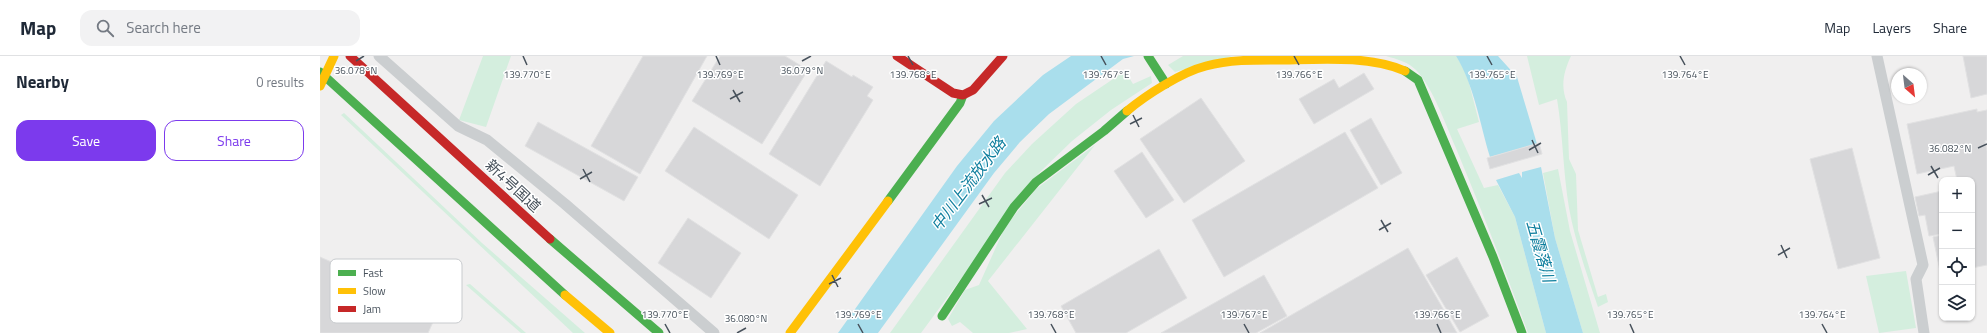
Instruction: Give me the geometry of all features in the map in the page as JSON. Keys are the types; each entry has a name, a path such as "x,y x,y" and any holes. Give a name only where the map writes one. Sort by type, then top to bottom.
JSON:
{"main road":[{"path":"320,86 322,74 334,56"},
{"name":"新4号国道","path":"350,56 545,234 660,333"},
{"path":"897,56 953,93 962,95 973,90 1003,56"},
{"path":"1148,56 1166,84"},
{"path":"942,316 945,309 1010,212 1036,182 1104,130 1140,100 1166,84 1205,66 1231,61 1357,58 1370,59 1397,66 1409,72 1418,80 1493,257 1522,333"},
{"path":"322,74 541,274 610,333"},
{"path":"790,333 960,103 962,95"}],"street":[{"path":"379,56 458,126 487,140 635,264 714,333"},
{"path":"1877,56 1923,265 1916,278 1924,333"},
{"path":"396,97 409,82"}],"green space":[{"path":"483,56 511,56 486,127 459,120"},
{"path":"1183,56 1233,56 1175,72 1168,65"},
{"path":"1386,56 1456,56 1463,67 1469,83 1479,122 1457,129 1484,188 1498,185 1515,217 1546,333 1528,333 1502,262 1443,117 1428,86 1413,67 1402,61"},
{"path":"1527,56 1571,56 1566,67 1563,84 1567,102 1569,159 1576,174 1578,230 1598,297 1606,294 1608,302 1598,307 1578,245 1569,208 1557,99 1539,105"},
{"path":"1125,71 1133,84 1151,76 1152,83 1111,110 1072,141 1039,173 921,333 890,333 1005,173 1032,144 1076,104"},
{"path":"344,113 482,243 585,333 573,333 341,115"},
{"path":"1095,145 988,281 1027,329 1009,333 973,333 960,322 952,326 948,319 965,290 979,285 1005,227 1036,189"},
{"path":"1558,169 1570,231 1600,333 1583,333 1555,238 1543,173"},
{"path":"1906,271 1916,328 1879,333 1866,276"},
{"path":"470,284 526,333 521,333 466,285"}],"water":[{"name":"中川上流放水路","path":"1071,56 1134,56 1123,59 1049,114 1020,142 994,173 878,333 838,333 957,166 994,121 1043,75"},
{"path":"1456,56 1498,56 1517,77 1537,144 1490,157 1468,79"},
{"name":"五霞落川","path":"1541,167 1555,238 1583,333 1546,333 1515,217 1496,180 1519,173 1522,178 1522,172"}],"building":[{"path":"643,56 707,56 640,174 591,146"},
{"path":"720,56 785,56 808,70 762,144 692,101"},
{"path":"1963,56 1987,56 1987,94 1971,98"},
{"path":"826,61 852,77 853,75 873,87 867,96 873,100 820,186 769,154"},
{"path":"1364,73 1374,89 1314,124 1299,99 1334,79 1339,88"},
{"path":"1201,98 1245,161 1184,203 1140,139"},
{"path":"1977,109 1977,112 1987,110 1987,140 1985,141 1987,151 1987,265 1975,267 1975,177 1956,177 1954,166 1917,174 1907,124"},
{"path":"1371,118 1402,173 1381,185 1350,130"},
{"path":"538,122 638,177 624,201 525,146"},
{"path":"694,127 798,195 769,239 665,171"},
{"path":"1345,132 1378,188 1224,277 1192,220"},
{"path":"1539,143 1542,154 1490,169 1487,158"},
{"path":"1852,148 1880,258 1838,269 1810,159"},
{"path":"1142,152 1174,200 1146,218 1114,171"},
{"path":"1939,192 1939,234 1929,236 1925,215 1919,216 1915,197"},
{"path":"688,218 741,253 711,298 658,263"},
{"path":"1939,236 1939,266 1933,237"},
{"path":"1408,248 1457,333 1260,333"},
{"path":"1159,249 1187,298 1126,333 1076,333 1061,306"},
{"path":"320,257 330,261 330,323 433,323 428,333 320,333"},
{"path":"1457,257 1489,316 1460,332 1426,275"},
{"path":"1264,275 1287,316 1256,333 1161,333"}],"traffic: fast":[{"path":"1148,56 1166,84"},
{"path":"1405,71 1418,80 1493,257 1522,333"},
{"path":"320,72 565,295"},
{"path":"888,201 960,103 963,95"},
{"path":"942,316 1014,207 1036,182 1104,131 1127,111"},
{"path":"550,239 659,333"}],"traffic: slow":[{"path":"320,86 334,56"},
{"path":"1127,111 1154,91 1186,73 1206,66 1226,62 1331,59 1377,63 1392,66 1405,71"},
{"path":"790,333 888,201"},
{"path":"565,295 610,333"}],"traffic: jam":[{"path":"350,56 550,239"},
{"path":"897,56 953,93 963,95 973,90 1003,56"}]}
